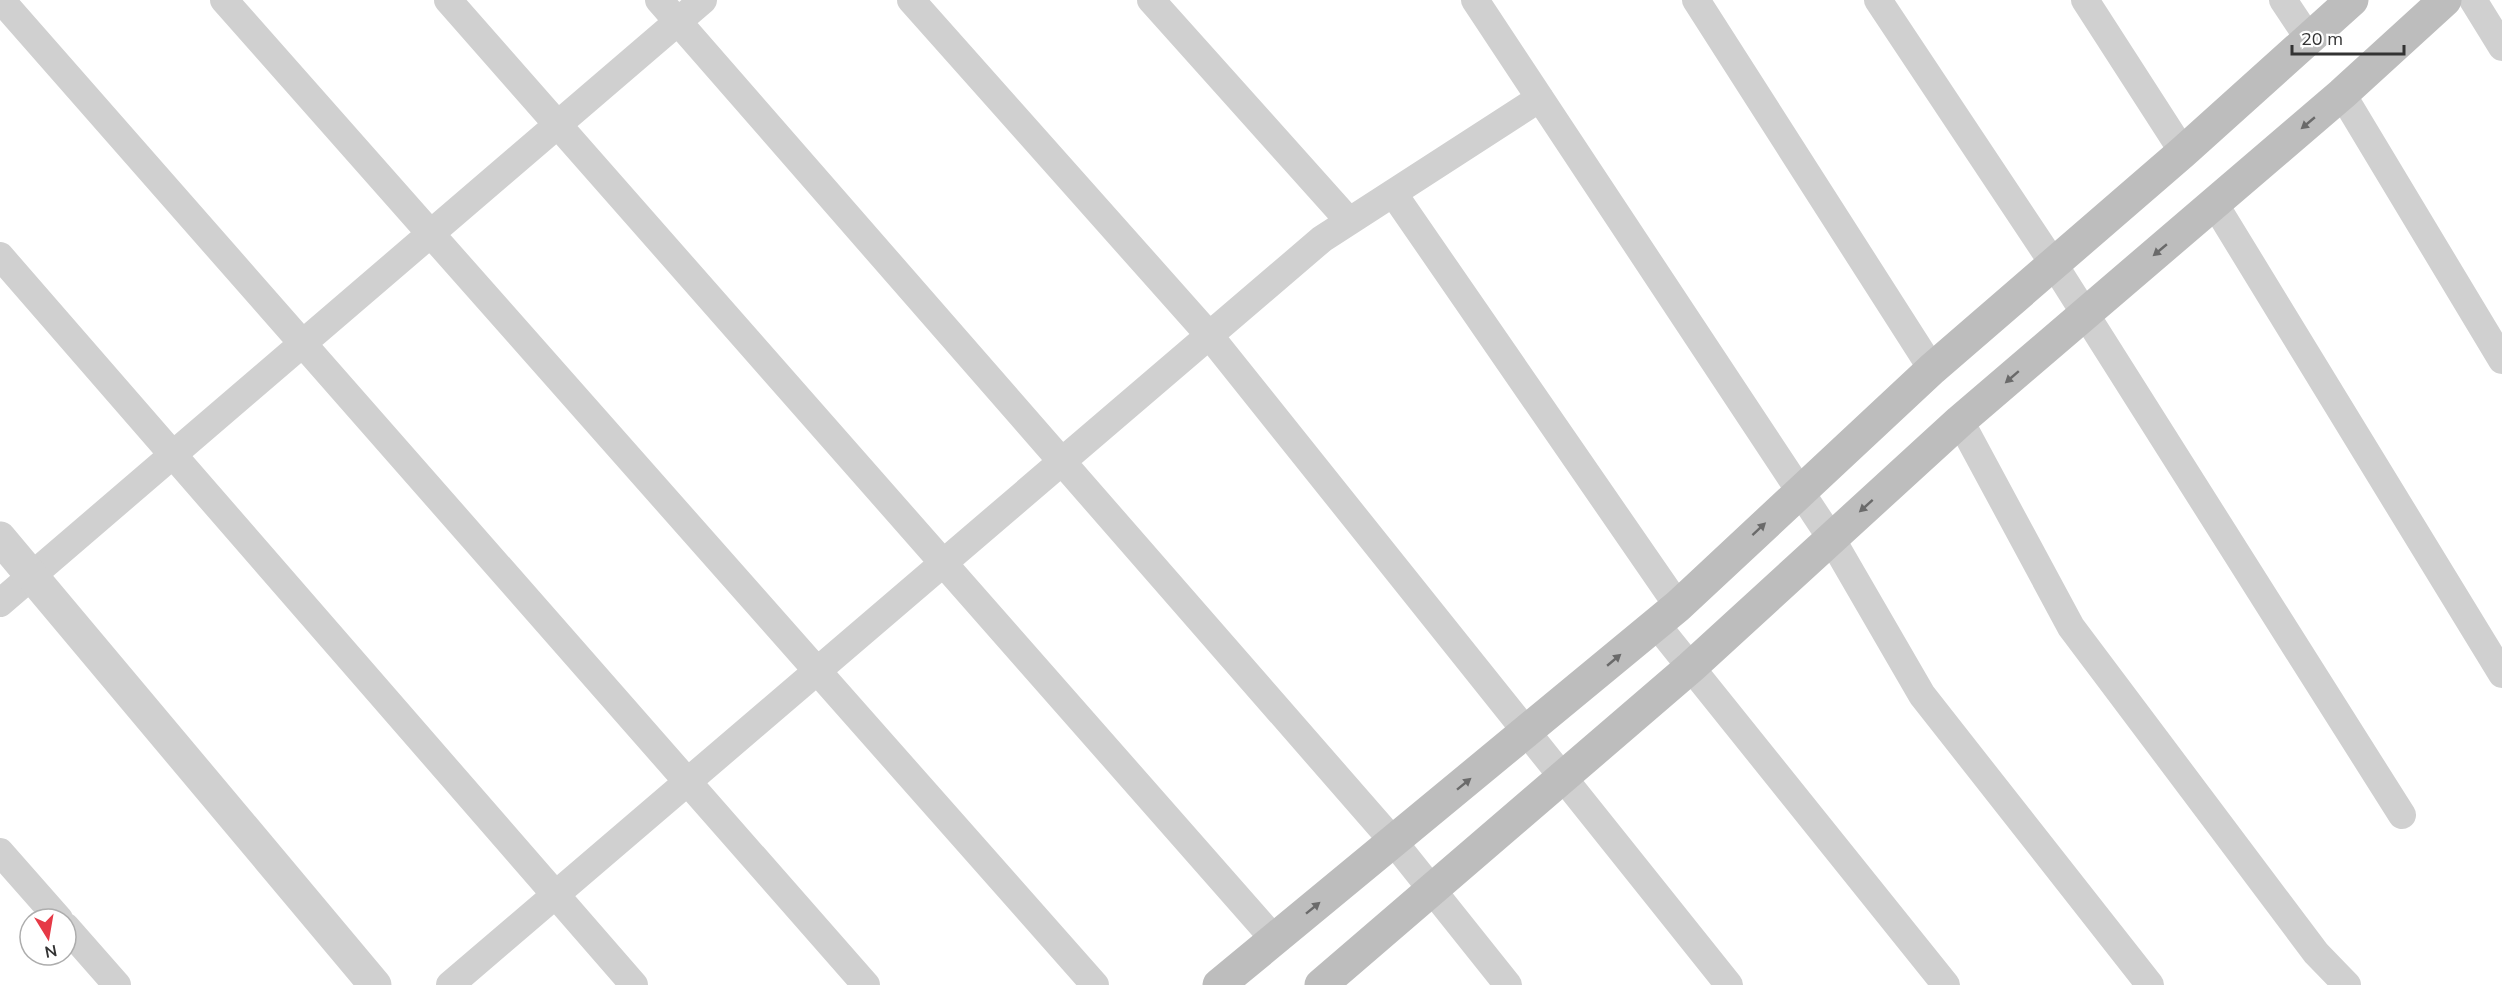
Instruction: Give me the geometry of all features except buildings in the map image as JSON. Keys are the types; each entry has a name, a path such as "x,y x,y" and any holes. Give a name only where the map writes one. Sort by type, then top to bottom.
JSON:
{"main road":[{"path":"1219,985 1667,615 1932,369 2183,152 2352,0"},
{"path":"1321,985 1691,667 1960,421 2342,94 2445,0"}],"street":[{"path":"1,0 866,985"},
{"path":"224,0 1095,985"},
{"path":"448,0 1274,939"},
{"path":"659,0 1393,841 1508,985"},
{"path":"0,603 703,0"},
{"path":"911,0 1209,335 1529,731 1729,985"},
{"path":"1151,0 1349,221"},
{"path":"1474,0 1831,538 1922,695 2150,985"},
{"path":"1696,0 1932,369"},
{"path":"1878,0 2053,263 2402,815"},
{"path":"2085,0 2183,152"},
{"path":"2283,0 2309,39"},
{"path":"2473,0 2502,47"},
{"path":"2342,94 2502,360"},
{"path":"450,985 1322,239 1540,98"},
{"path":"1393,193 1667,615 1691,667 1946,985"},
{"path":"2214,203 2502,674"},
{"path":"0,256 634,985"},
{"path":"1960,421 2071,627 2316,953 2347,985"},
{"path":"0,538 375,985"},
{"path":"0,852 48,907"},
{"path":"78,941 117,985"}]}
